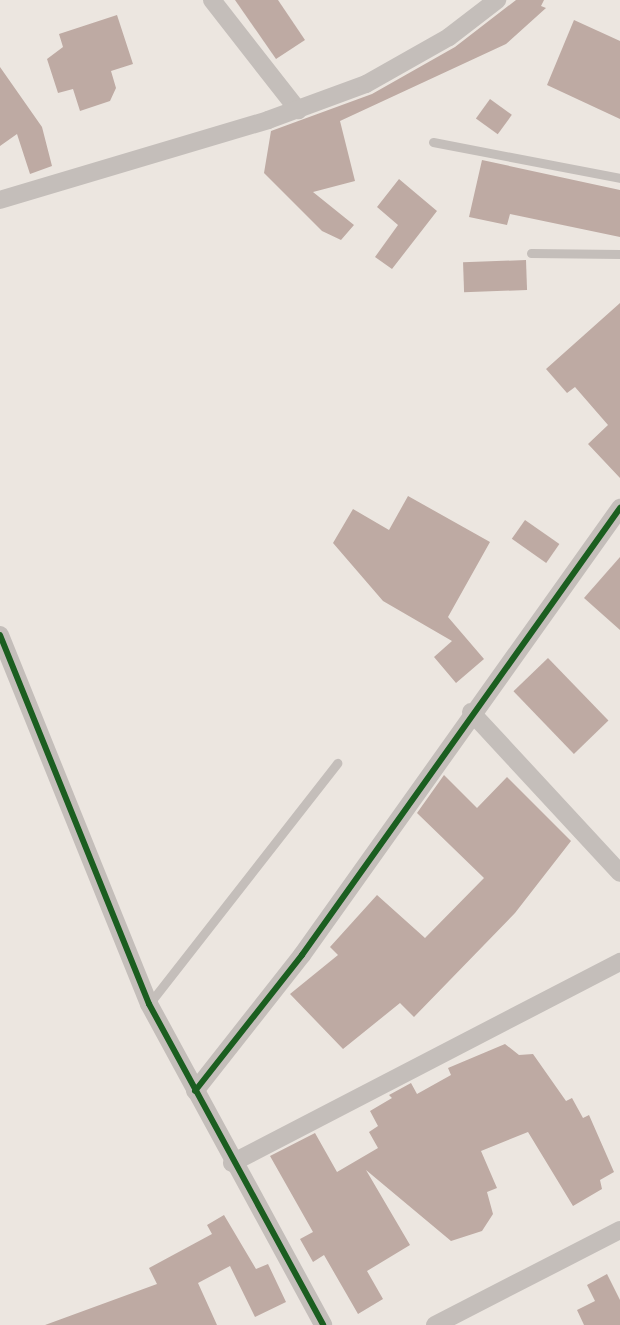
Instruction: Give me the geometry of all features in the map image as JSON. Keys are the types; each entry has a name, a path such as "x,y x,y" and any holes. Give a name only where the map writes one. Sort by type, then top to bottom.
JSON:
{"street":[{"path":"212,0 298,110"},
{"path":"0,200 298,110 366,84 449,38 497,0"},
{"path":"195,1091 302,955 471,712 620,508"},
{"path":"0,635 149,1004 232,1164 323,1325"},
{"path":"471,712 620,873"},
{"path":"232,1164 620,962"},
{"path":"435,1325 620,1230"}],"lane":[{"path":"433,142 620,178"},
{"path":"531,253 620,254"},
{"path":"149,1004 337,763"}],"building":[{"path":"235,0 278,0 305,40 276,59"},
{"path":"516,0 544,0 541,6 546,8 506,44 340,121 355,181 313,192 354,225 341,240 322,231 264,173 271,131 372,94 455,47"},
{"path":"117,15 133,64 111,71 116,88 110,101 80,111 73,89 58,93 47,59 63,47 59,34"},
{"path":"574,20 620,41 620,119 547,85"},
{"path":"0,67 42,127 52,166 30,174 17,134 0,146"},
{"path":"490,99 512,115 498,134 476,118"},
{"path":"482,160 620,190 620,237 510,214 507,225 469,217"},
{"path":"399,179 437,211 392,269 375,257 398,225 377,207"},
{"path":"526,260 527,290 464,292 463,262"},
{"path":"620,303 620,478 588,444 608,425 575,387 567,393 546,369"},
{"path":"408,496 490,542 448,617 484,659 456,683 434,657 452,641 383,601 333,543 353,509 389,530"},
{"path":"525,520 559,544 546,563 512,539"},
{"path":"620,557 620,630 584,598"},
{"path":"548,658 608,721 574,754 513,691"},
{"path":"444,775 477,808 507,777 571,841 515,913 414,1017 400,1003 343,1049 290,994 338,955 330,947 377,895 425,938 484,878 417,813"},
{"path":"505,1044 519,1055 533,1054 566,1101 572,1098 583,1118 589,1115 614,1172 600,1180 602,1189 573,1206 528,1132 481,1151 497,1188 487,1192 493,1214 482,1231 451,1241 366,1170 410,1245 367,1271 383,1299 358,1314 324,1255 313,1262 300,1239 313,1232 270,1156 315,1133 337,1172 378,1148 369,1132 378,1126 370,1111 392,1098 389,1095 411,1083 417,1094 451,1075 448,1068"},
{"path":"224,1215 256,1269 268,1264 286,1302 255,1317 230,1266 198,1283 217,1325 45,1325 157,1284 149,1268 212,1234 207,1225"},
{"path":"607,1274 620,1300 620,1325 584,1325 577,1310 595,1301 587,1285"}],"cycle path":[{"path":"195,1091 302,955 620,508"},
{"path":"0,635 149,1004 323,1325"}]}
